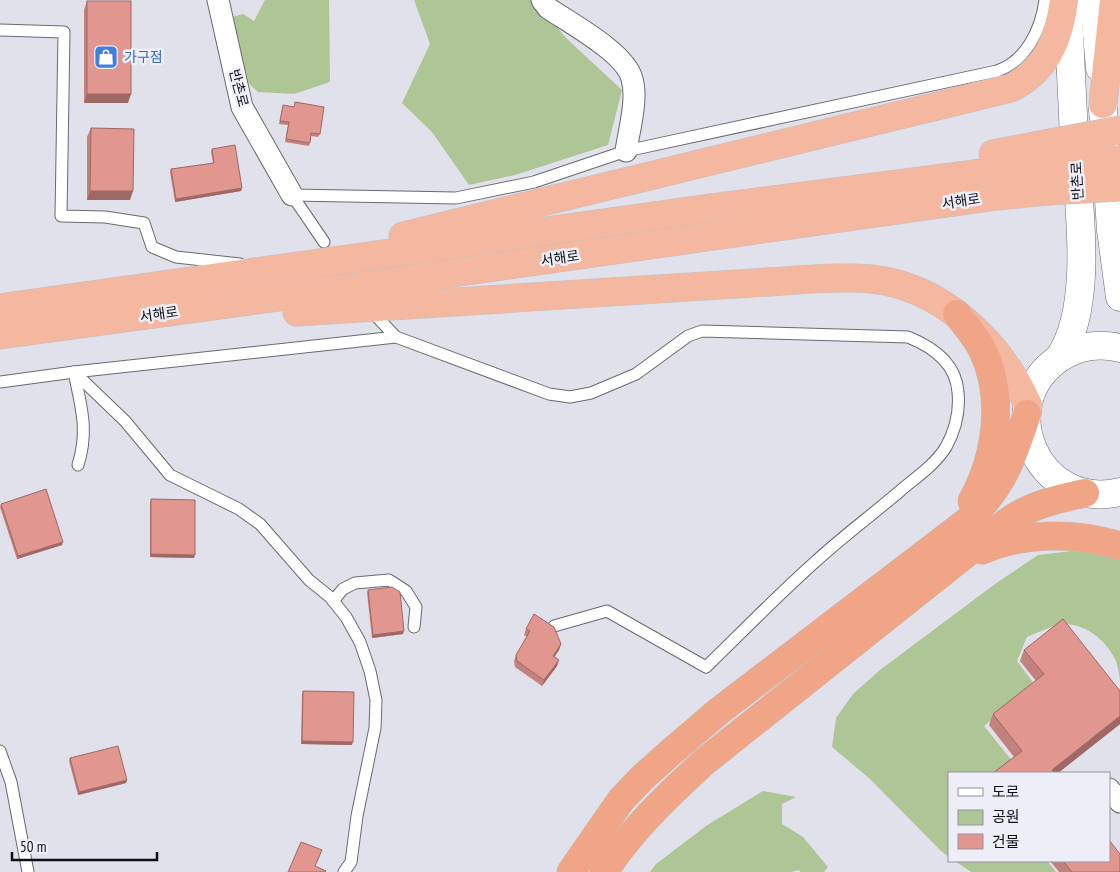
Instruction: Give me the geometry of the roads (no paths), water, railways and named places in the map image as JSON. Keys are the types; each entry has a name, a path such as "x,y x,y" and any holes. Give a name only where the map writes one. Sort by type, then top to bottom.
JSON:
{"highway":[{"path":"164,285 401,237 1010,88 1036,71 1048,55 1058,32 1065,0"},
{"path":"1103,104 1114,0"},
{"path":"1047,167 1120,130"},
{"name":"서해로","path":"0,308 703,209 1047,167 1120,160"},
{"name":"서해로","path":"0,335 357,287 988,197 1047,167 1120,187"},
{"path":"66,326 840,278 871,279 910,289 931,298 957,314 980,334 1000,356 1018,384 1027,410 1014,453 1000,483 962,526 950,550 704,762 635,830 604,872"},
{"path":"950,550 965,512 981,483 989,458 996,415 994,390 985,357 978,342 957,314"},
{"path":"571,872 621,800 650,771 719,711 950,550 1051,500 1085,492"},
{"path":"950,550 1004,543 1019,538 1038,536 1093,538 1120,546"}],"main road":[{"name":"반촌로","path":"1065,0 1081,264 1077,312 1067,347 1039,378 1032,392 1027,410 1027,429 1030,444 1041,464 1051,475 1064,484 1085,492 1101,495 1119,493"},
{"path":"1094,0 1120,297"},
{"name":"반촌로","path":"1059,358 1076,349 1089,346 1103,345 1120,348"}],"street":[{"name":"반촌로","path":"218,0 242,106 292,195"},
{"path":"542,0 548,8 610,50 623,62 632,78 634,93 626,151"},
{"path":"1110,790 1120,802"}],"lane":[{"path":"292,195 456,198 534,182 626,151 1005,68 1019,58 1031,41 1039,24 1045,0"},
{"path":"0,30 64,32 61,216 105,217 144,223 152,247 176,257 257,266"},
{"path":"292,195 324,242"},
{"path":"374,314 396,337 550,394 570,397 591,393 636,374 688,336 702,331 908,337 924,344 938,354 950,367 957,386 959,403 956,425 945,448 927,468 815,562 706,668 607,610 554,626"},
{"path":"0,382 74,372 396,337"},
{"path":"74,372 84,427 84,439 78,465"},
{"path":"74,372 125,422 170,475 224,500 260,524 309,580 333,600 346,616 360,642 370,671 376,700 375,728 357,816 351,862 344,872"},
{"path":"333,600 343,590 355,583 389,580 406,591 416,607 414,627"},
{"path":"0,751 11,782 28,872"}],"place":[{"name":"가구점","path":"106,57"}]}
